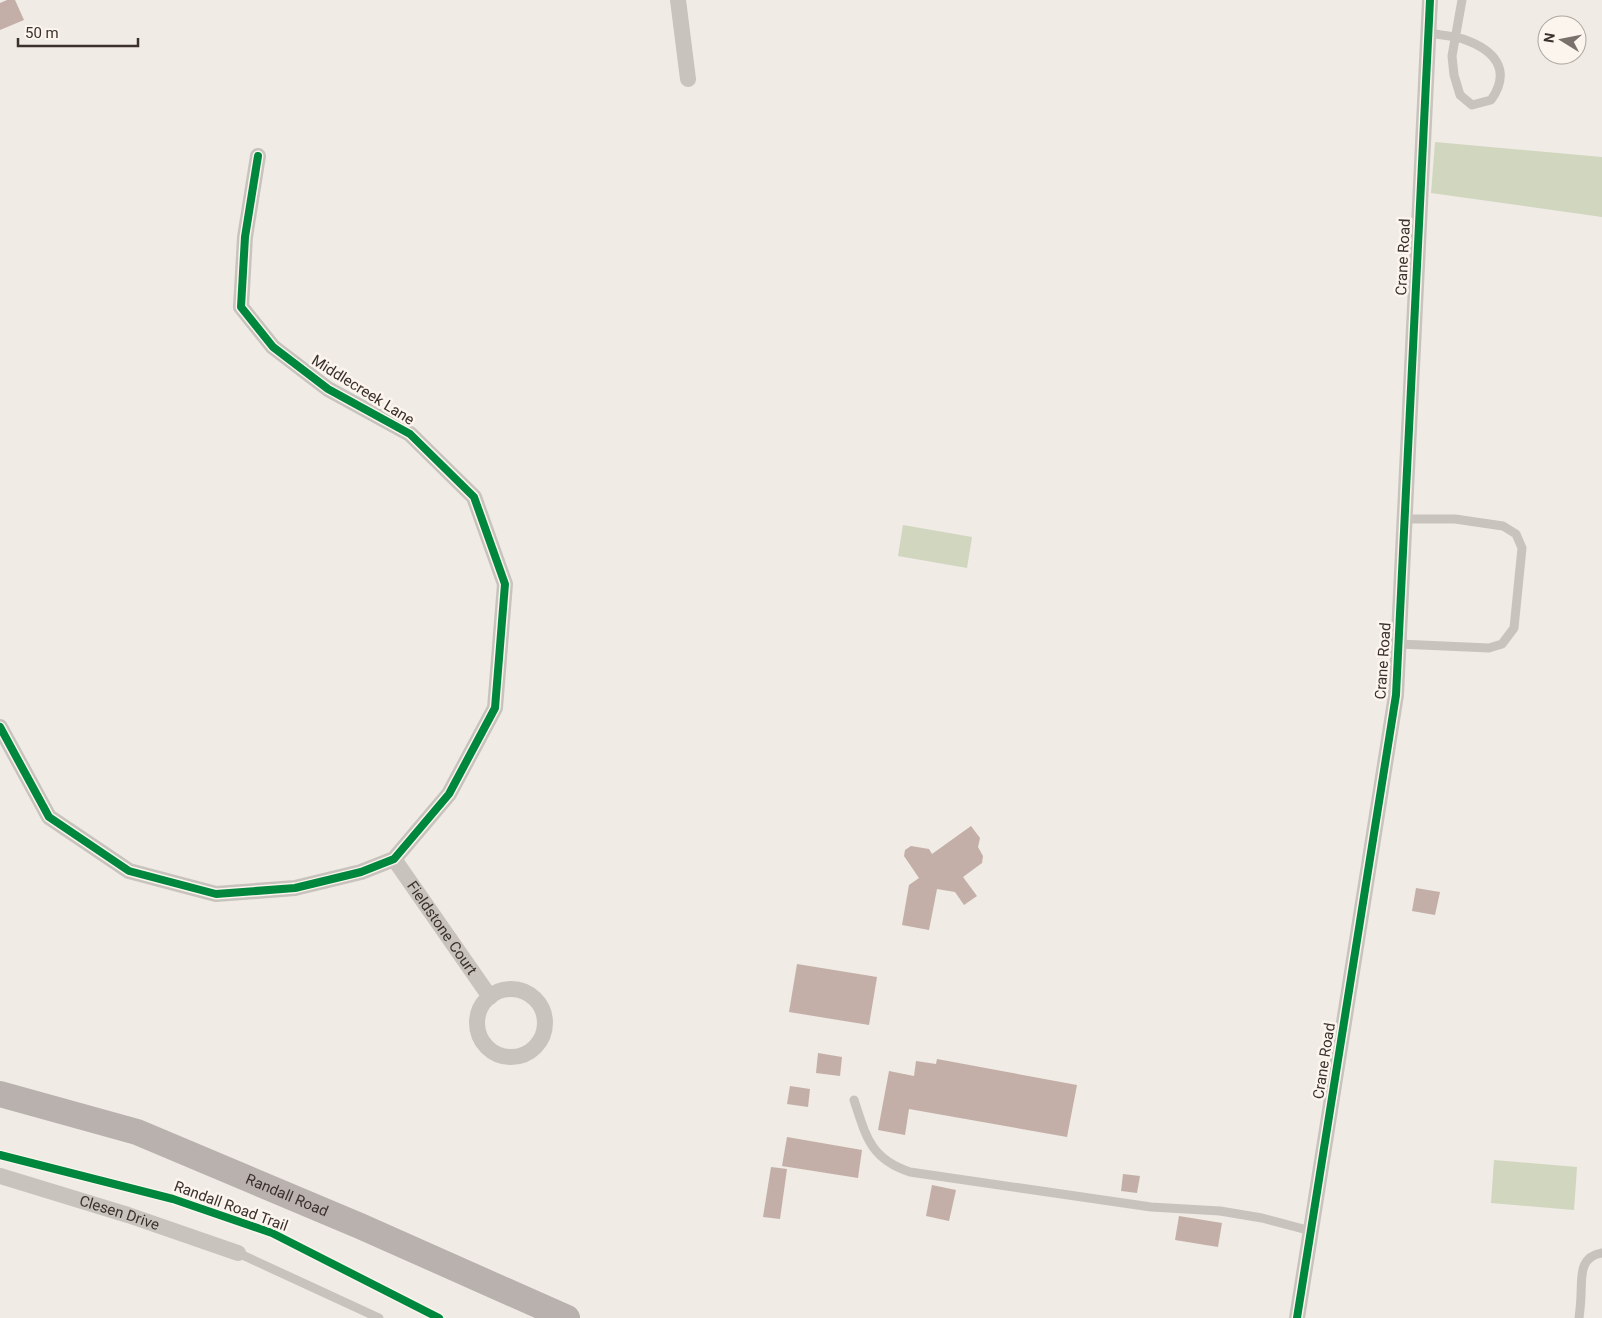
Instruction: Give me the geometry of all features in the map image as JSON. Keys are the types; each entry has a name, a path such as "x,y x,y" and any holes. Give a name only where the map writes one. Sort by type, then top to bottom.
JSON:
{"main road":[{"name":"Randall Road","path":"0,1094 137,1132 360,1226 567,1318"}],"street":[{"path":"678,0 688,79"},
{"name":"Crane Road","path":"1298,1318 1396,695 1430,0"},
{"name":"Middlecreek Lane","path":"0,727 49,817 129,870 216,894 295,888 360,872 394,858 449,794 495,708 505,584 474,496 410,434 328,389 273,347 241,307 245,237 258,156"},
{"name":"Fieldstone Court","path":"394,858 490,996"},
{"path":"520,990 538,1002 543,1011 544,1032 539,1042 531,1051 521,1056 509,1057 498,1055 488,1048 481,1039 477,1028 478,1016 482,1005 490,996 499,991 520,990"},
{"name":"Clesen Drive","path":"0,1176 128,1215 238,1253"}],"lane":[{"path":"1429,33 1455,38 1463,39 1493,57 1501,68 1500,82 1491,100 1472,105 1460,95 1454,75 1452,56 1455,38 1462,0"},
{"path":"1398,644 1489,648 1502,644 1514,628 1522,548 1516,534 1503,526 1455,519 1405,519"},
{"path":"854,1100 870,1143 882,1158 896,1167 910,1172 1144,1206 1220,1211 1262,1218 1311,1231"},
{"path":"238,1253 379,1318"},
{"path":"1579,1318 1582,1273 1586,1262 1593,1255 1602,1253"}],"green space":[{"path":"1435,142 1602,157 1602,217 1431,193"},
{"path":"903,525 972,537 967,568 898,556"},
{"path":"1494,1160 1577,1167 1574,1210 1491,1203"}],"building":[{"path":"7,0 15,0 24,20 0,30 0,3"},
{"path":"971,826 980,838 978,847 983,856 982,863 963,877 977,896 964,905 955,892 937,889 929,930 902,925 909,885 919,878 904,856 905,850 911,846 929,849 932,854"},
{"path":"1416,888 1440,892 1435,915 1412,911"},
{"path":"797,964 877,977 869,1025 789,1012"},
{"path":"818,1053 842,1057 840,1076 816,1073"},
{"path":"937,1059 1077,1085 1067,1137 909,1109 905,1135 878,1130 889,1071 914,1076 916,1061 936,1064"},
{"path":"790,1086 810,1089 808,1107 787,1104"},
{"path":"787,1137 862,1150 858,1178 782,1166"},
{"path":"771,1167 787,1169 780,1219 763,1217"},
{"path":"1123,1174 1140,1176 1137,1193 1121,1191"},
{"path":"932,1185 956,1190 949,1221 926,1216"},
{"path":"1179,1216 1222,1223 1218,1247 1175,1240"}],"cycle path":[{"path":"1297,1318 1396,695 1430,0"},
{"path":"0,727 49,817 129,871 216,894 295,888 361,872 394,859 449,794 495,708 505,584 474,497 410,434 328,389 273,347 241,307 245,237 258,156"},
{"name":"Randall Road Trail","path":"0,1155 173,1199 272,1233 439,1318"}]}
